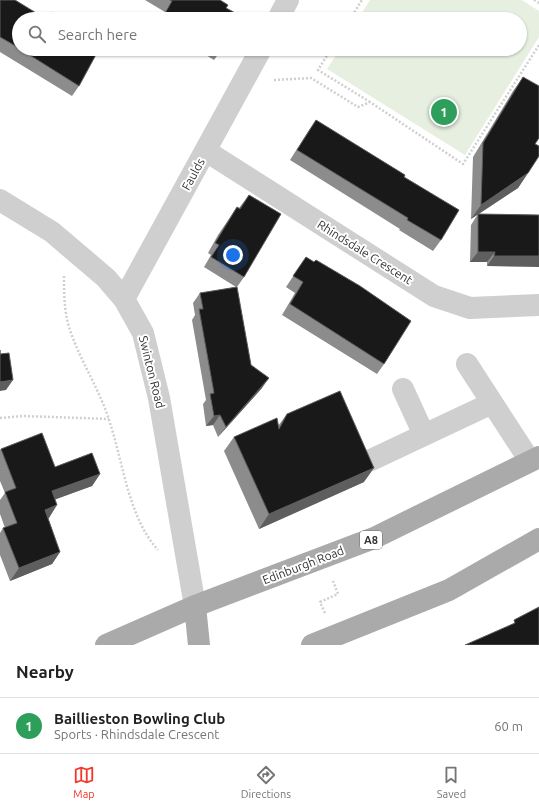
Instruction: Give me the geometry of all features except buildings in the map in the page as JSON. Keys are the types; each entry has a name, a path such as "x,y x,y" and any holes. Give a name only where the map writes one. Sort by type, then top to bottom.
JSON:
{"main road":[{"name":"Edinburgh Road","path":"106,645 195,606 374,538 534,459"},
{"path":"312,645 449,590 539,539"},
{"path":"195,606 199,645"}],"street":[{"path":"282,12 288,0"},
{"name":"Faulds","path":"124,299 258,56"},
{"name":"Rhindsdale Crescent","path":"206,151 434,296 470,308 539,305"},
{"name":"Swinton Road","path":"0,200 52,232 106,278 124,299 143,333 159,398 195,606"},
{"path":"467,364 492,403 534,459"},
{"path":"403,389 424,435"},
{"path":"371,460 492,403"}],"path":[{"path":"354,12 362,0"},
{"path":"534,0 539,3"},
{"path":"327,56 318,70 370,102 463,164 539,45"},
{"path":"243,82 310,78 358,107 370,102"},
{"path":"511,89 517,92"},
{"path":"71,248 64,270 64,300 69,327 109,419 132,498 145,534 164,554 173,559 186,558"},
{"path":"0,418 23,416 109,419"},
{"path":"323,557 338,594 320,602 334,636"}],"green space":[{"path":"370,0 522,0 539,11 539,37 465,155 327,69 335,56 527,56 527,12 362,12"}],"place":[{"name":"Baillieston Bowling Club","path":"444,112"}]}
